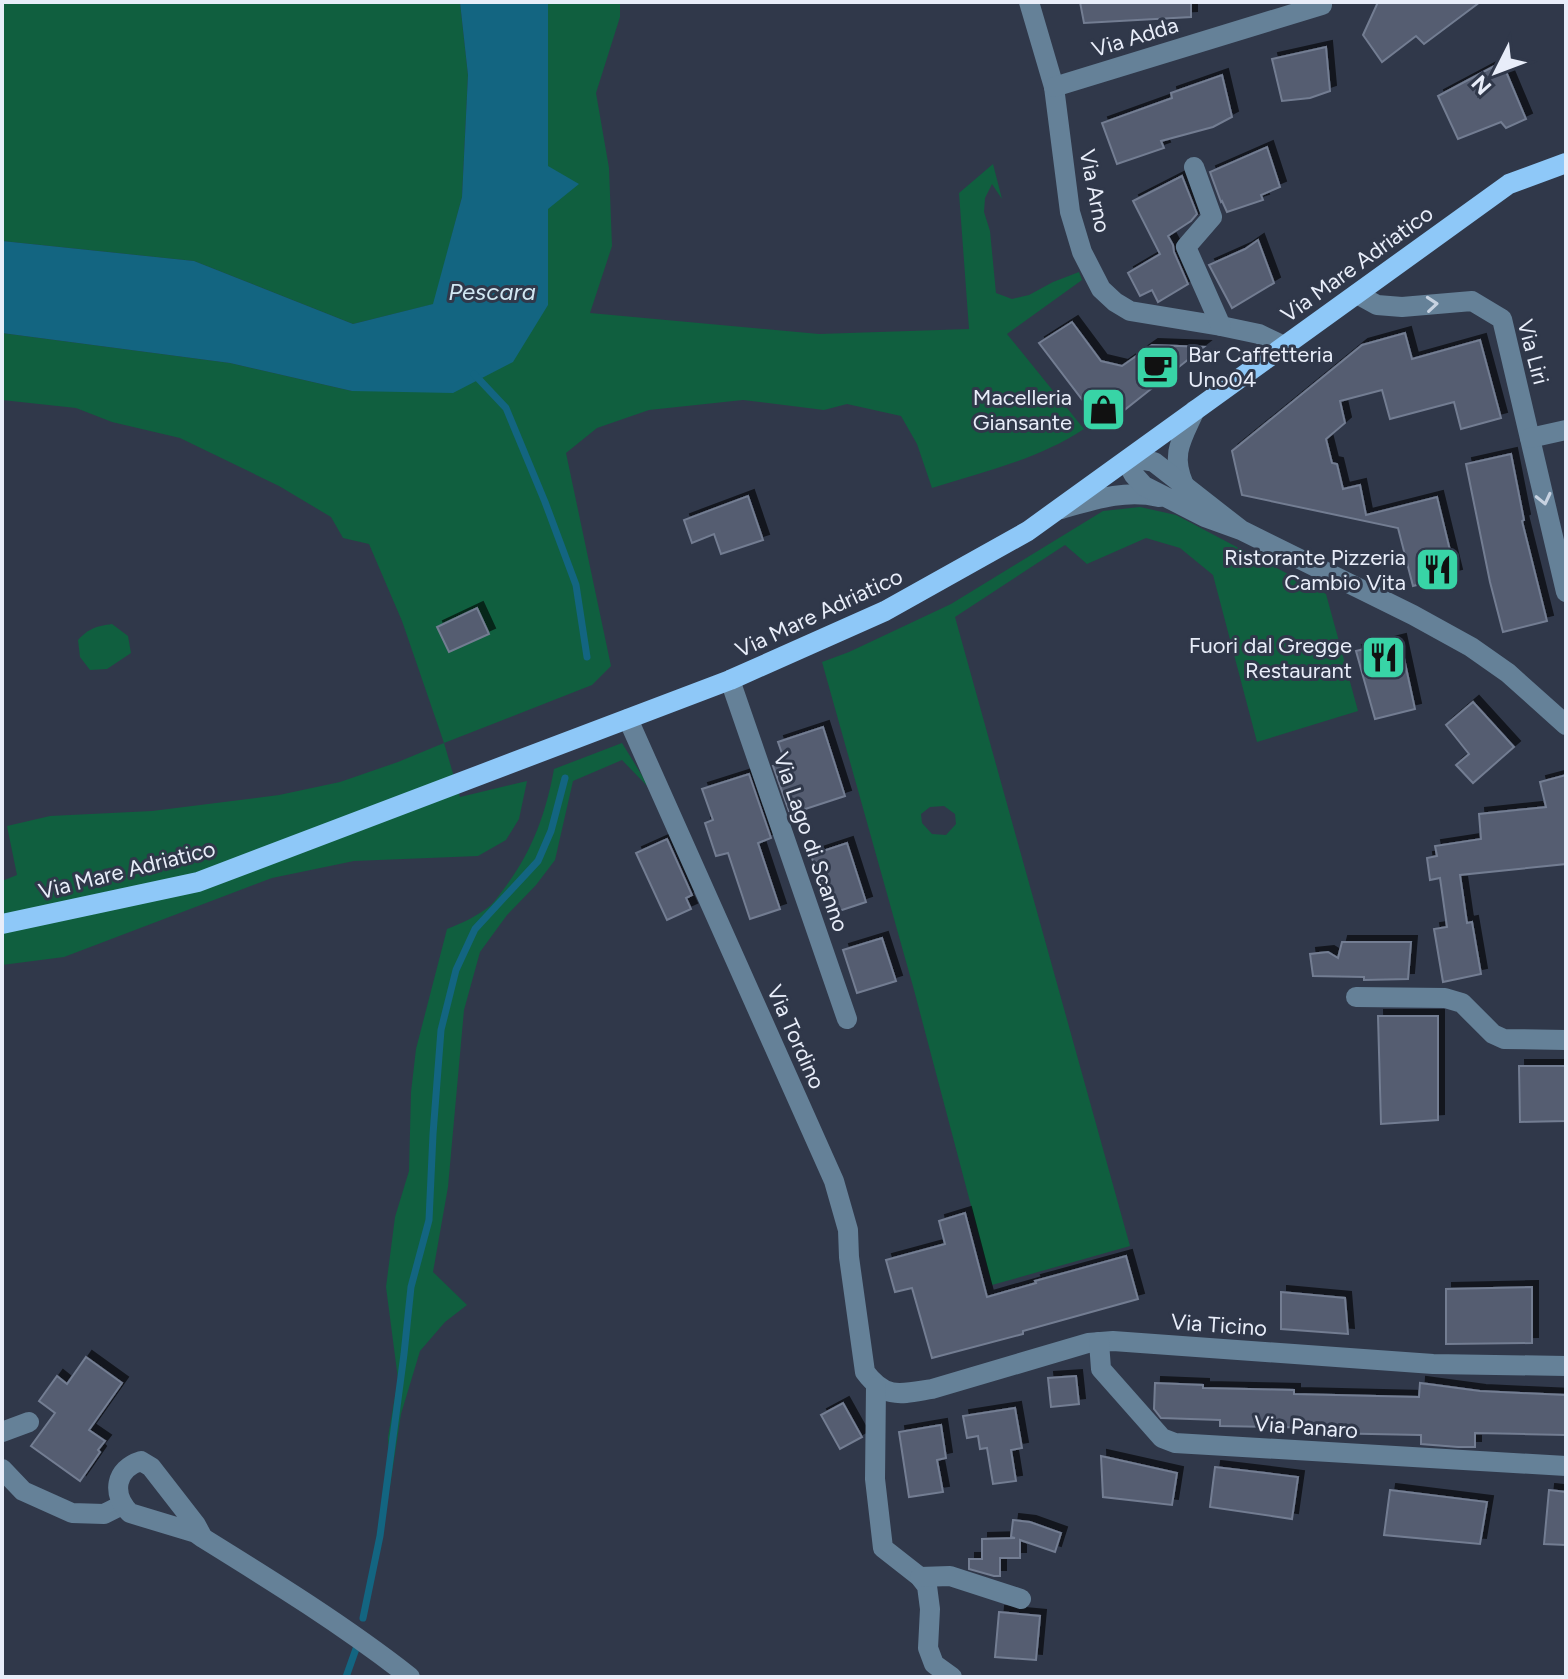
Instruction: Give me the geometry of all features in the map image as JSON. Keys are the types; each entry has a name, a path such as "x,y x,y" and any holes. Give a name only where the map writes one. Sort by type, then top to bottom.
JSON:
{"main road":[{"name":"Via Mare Adriatico","path":"2,924 198,882 730,680 885,611 1028,531 1509,184 1566,163"}],"street":[{"name":"Via Arno","path":"1029,2 1054,87 1070,212 1082,252 1101,289 1130,311 1259,334 1284,346"},
{"name":"Via Adda","path":"1054,87 1322,5"},
{"path":"1194,167 1212,217 1186,247 1221,326"},
{"name":"Via Liri","path":"1357,294 1377,305 1402,307 1472,301 1502,319 1566,592"},
{"path":"1177,493 1180,443 1195,410"},
{"path":"1530,438 1566,430"},
{"path":"1126,461 1144,486 1177,493 1205,517 1241,530 1471,647 1508,673 1566,725"},
{"path":"1057,510 1130,493 1177,493"},
{"name":"Via Lago di Scanno","path":"730,680 847,1019"},
{"name":"Via Tordino","path":"628,719 834,1181 848,1230 865,1372 876,1387"},
{"path":"1356,997 1445,998 1462,1003 1493,1034 1504,1039 1566,1040"},
{"name":"Via Ticino","path":"876,1387 905,1393 932,1389 1099,1342 1433,1364 1566,1366"},
{"name":"Via Panaro","path":"1099,1342 1101,1369 1162,1438 1175,1443 1566,1466"},
{"path":"876,1387 875,1479 883,1548 927,1586 928,1648 934,1664 952,1677"},
{"path":"2,1432 29,1422"},
{"path":"203,1538 151,1467 141,1461 124,1471 117,1490 122,1505 130,1513 196,1533 203,1538 366,1643 410,1677"},
{"path":"2,1469 23,1491 72,1513 104,1514 122,1505"},
{"path":"920,1577 950,1576 1021,1599"}],"green space":[{"path":"2,2 460,2 468,75 462,197 434,304 353,324 194,261 2,241"},
{"path":"548,2 620,2 620,17 596,93 609,168 612,246 590,313 819,334 969,329 959,193 993,164 1002,199 992,184 985,198 984,212 990,231 996,293 1012,299 1029,295 1079,272 1082,280 1007,334 1084,429 1030,457 932,488 917,444 901,416 847,404 824,410 743,400 649,410 597,428 566,453 611,666 592,685 444,743 402,621 369,544 343,538 331,517 279,486 180,438 112,422 76,408 2,400 2,333 230,363 352,391 548,305"},
{"path":"1140,507 1176,515 1326,594 1358,711 1257,742 1213,575 1180,548 1146,538 1087,564 1065,545 955,617 1130,1246 992,1285 914,990 822,662 951,604 1103,511","holes":["944,806 955,814 956,824 946,835 932,834 922,823 921,814 930,807"]},
{"path":"112,624 128,636 131,653 107,669 90,670 80,657 78,640 94,628"},
{"path":"444,743 460,797 527,781 519,819 506,840 478,856 354,861 272,878 64,957 2,965 2,881 17,875 7,826 50,816 152,811 279,795 340,782"},
{"path":"622,743 651,790 622,760 573,781 555,860 507,915 480,952 464,1010 448,1187 433,1272 467,1305 445,1322 420,1351 401,1414 390,1486 388,1437 398,1379 386,1287 395,1217 409,1171 411,1092 416,1049 447,929 491,905 513,876 536,833 554,769"}],"water":[{"name":"Pescara","path":"460,2 548,2 548,166 579,184 548,209 548,305 513,362 453,393 352,391 230,363 2,333 2,241 194,261 353,324 433,304 462,197 468,75"}],"building":[{"path":"1080,2 1191,2 1191,17 1084,23"},
{"path":"1378,2 1480,2 1424,44 1416,36 1382,62 1363,35"},
{"path":"1326,47 1330,91 1310,98 1282,101 1272,59"},
{"path":"1502,62 1526,119 1506,128 1501,122 1458,139 1438,96"},
{"path":"1222,75 1232,117 1213,127 1161,141 1164,148 1117,164 1102,123 1172,98 1171,93"},
{"path":"1267,147 1280,187 1261,195 1263,200 1227,212 1210,172"},
{"path":"1182,176 1197,214 1168,236 1188,284 1158,302 1152,290 1140,296 1128,273 1160,254 1133,201"},
{"path":"1258,240 1274,283 1232,308 1209,265"},
{"path":"1072,322 1101,361 1122,366 1152,345 1204,347 1103,427 1039,343"},
{"path":"1405,333 1412,359 1480,340 1501,418 1461,429 1454,402 1390,419 1382,390 1340,401 1345,423 1326,439 1343,489 1360,485 1366,515 1437,497 1456,575 1413,586 1398,528 1242,495 1232,451 1362,345"},
{"path":"1511,454 1522,521 1547,621 1503,632 1466,464"},
{"path":"748,496 763,540 721,554 714,534 692,543 684,520"},
{"path":"477,608 489,634 449,652 437,627"},
{"path":"1400,640 1415,709 1375,719 1356,651"},
{"path":"1473,702 1514,747 1473,783 1456,765 1469,754 1446,725"},
{"path":"823,727 845,796 790,814 773,766 785,762 778,742"},
{"path":"749,774 771,838 758,843 780,909 750,919 728,853 716,856 705,823 713,820 702,789"},
{"path":"1566,775 1566,864 1460,875 1467,923 1472,922 1481,974 1443,982 1434,929 1447,927 1440,878 1430,880 1427,858 1437,856 1435,846 1481,839 1479,814 1546,807 1540,782"},
{"path":"667,839 692,895 686,898 691,909 667,920 636,853"},
{"path":"847,843 866,902 830,914 811,855"},
{"path":"882,938 896,981 857,993 843,950"},
{"path":"1342,942 1411,942 1408,979 1313,976 1310,954 1328,952 1338,958"},
{"path":"1378,1016 1438,1016 1438,1120 1381,1124"},
{"path":"1519,1066 1566,1066 1566,1121 1520,1122"},
{"path":"965,1213 987,1297 1126,1256 1138,1299 932,1358 912,1288 895,1292 886,1260 945,1244 939,1221"},
{"path":"1532,1287 1532,1343 1446,1344 1446,1289"},
{"path":"1281,1292 1345,1298 1348,1334 1281,1329"},
{"path":"86,1357 122,1383 89,1430 105,1441 80,1481 31,1446 55,1413 39,1401 57,1376 67,1384"},
{"path":"1076,1376 1079,1404 1051,1407 1048,1378"},
{"path":"1155,1383 1203,1385 1203,1388 1294,1390 1294,1394 1419,1397 1420,1383 1480,1391 1566,1395 1566,1435 1475,1433 1475,1447 1458,1447 1421,1444 1421,1435 1323,1433 1323,1428 1220,1426 1220,1420 1161,1418 1154,1409"},
{"path":"843,1403 862,1437 840,1449 821,1415"},
{"path":"1015,1408 1022,1448 1011,1450 1016,1481 993,1484 987,1448 980,1449 978,1436 967,1438 963,1416"},
{"path":"941,1425 946,1458 937,1460 943,1492 909,1497 899,1432"},
{"path":"1101,1456 1177,1473 1172,1505 1103,1497"},
{"path":"1215,1467 1298,1477 1292,1519 1210,1507"},
{"path":"1390,1490 1487,1502 1480,1544 1384,1535"},
{"path":"1549,1490 1566,1492 1566,1545 1544,1544"},
{"path":"1013,1520 1030,1522 1061,1533 1055,1552 1020,1540 1020,1558 1000,1558 1000,1576 969,1569 969,1559 982,1559 982,1539 1015,1538 1011,1537"},
{"path":"999,1612 1040,1616 1036,1660 995,1657"}],"waterway":[{"path":"474,374 506,408 545,502 576,585 587,657"},
{"path":"363,1618 380,1536 411,1287 429,1220 441,1030 456,970 475,929 538,861 551,831 565,778"},
{"path":"346,1677 357,1646"}],"place":[{"name":"Bar Caffetteria Uno04","path":"1157,367"},
{"name":"Macelleria Giansante","path":"1103,410"},
{"name":"Ristorante Pizzeria Cambio Vita","path":"1437,570"},
{"name":"Fuori dal Gregge Restaurant","path":"1383,658"}]}
